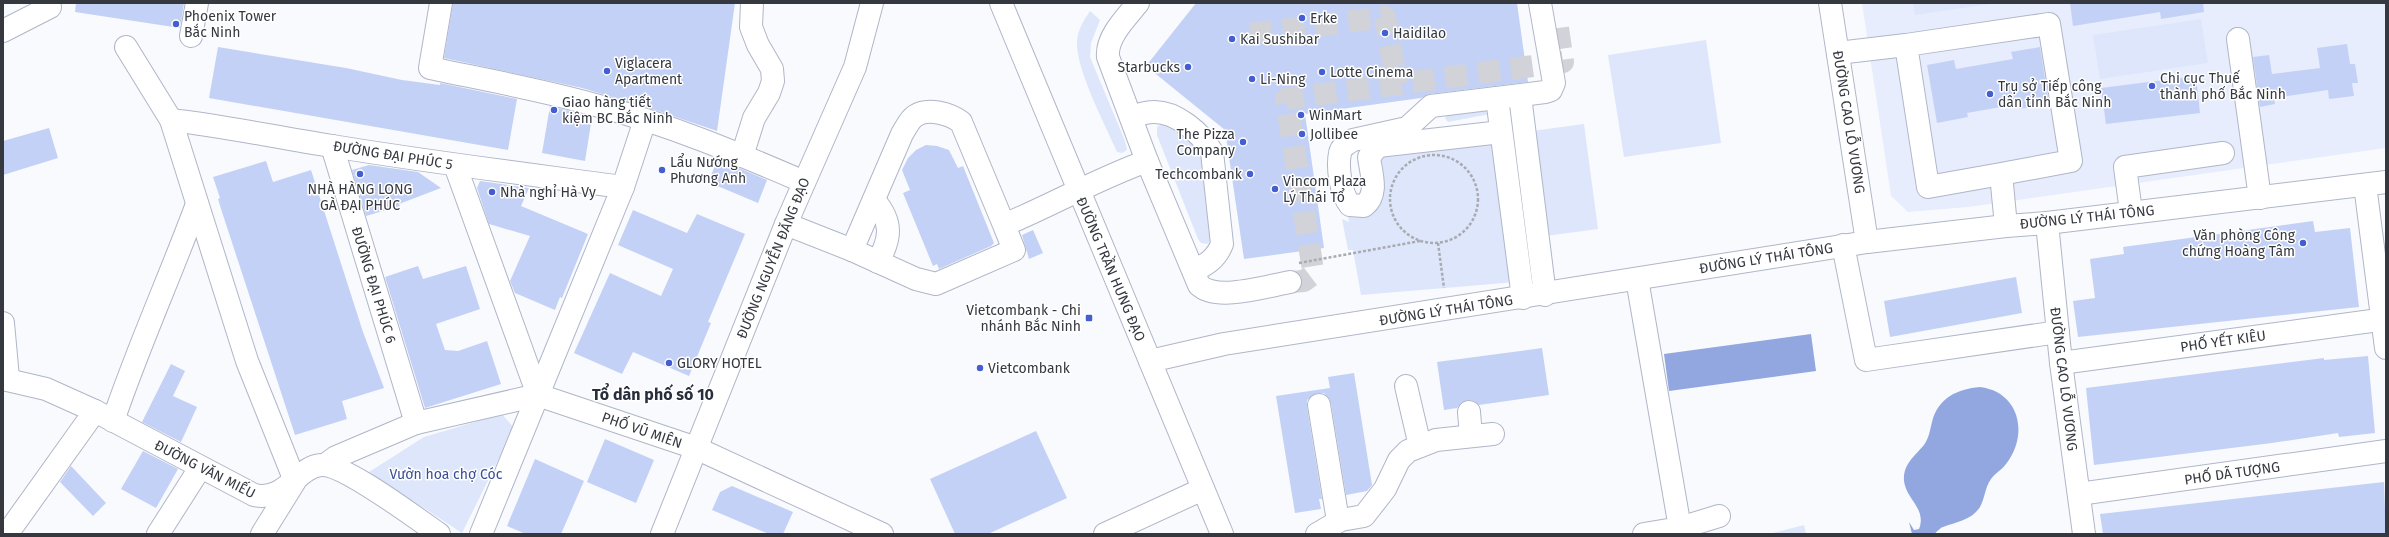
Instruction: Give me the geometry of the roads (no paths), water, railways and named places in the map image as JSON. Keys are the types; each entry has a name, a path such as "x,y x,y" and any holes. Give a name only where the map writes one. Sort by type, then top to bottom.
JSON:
{"street":[{"path":"191,36 197,3"},
{"path":"441,3 430,68 598,105 695,136 804,182"},
{"path":"742,156 754,118 769,93 773,81 772,68 758,45 751,27 752,3"},
{"name":"ĐƯỜNG NGUYỄN ĐĂNG ĐẠO","path":"662,534 786,224 859,57 872,3"},
{"name":"ĐƯỜNG TRẦN HƯNG ĐẠO","path":"1001,3 1222,534"},
{"path":"1138,3 1113,37 1107,51 1110,66 1147,161 1199,285 1213,293 1249,290 1293,273"},
{"path":"1501,132 1435,138 1378,146 1369,157 1374,191 1371,200 1364,206 1350,205 1343,197 1340,154 1345,145 1355,139 1407,128 1431,106 1548,92 1554,83 1540,3"},
{"path":"1554,3 1558,28"},
{"name":"ĐƯỜNG CAO LỖ VƯƠNG","path":"1830,3 1867,242"},
{"path":"3,31 50,7"},
{"path":"1838,53 1906,45 2050,24 2071,161 1928,187 1906,45"},
{"path":"2238,39 2260,198"},
{"path":"126,47 171,120 247,361 295,481 262,534"},
{"path":"1520,96 1545,294"},
{"path":"1497,98 1523,298"},
{"path":"1431,106 1435,138"},
{"path":"1131,117 1153,112 1170,115 1194,130 1205,141 1212,152 1222,244 1218,255 1207,264 1194,271"},
{"path":"786,224 852,250 916,279 936,284 1014,250 965,128 961,122 945,113 917,114 911,119 852,250"},
{"name":"ĐƯỜNG ĐẠI PHÚC 5","path":"171,120 217,125 332,146 455,165 623,187"},
{"path":"481,534 623,187 645,120"},
{"name":"ĐƯỜNG ĐẠI PHÚC 6","path":"332,146 416,423"},
{"path":"2131,212 2125,167 2223,153"},
{"path":"1004,224 1052,204 1116,172 1147,161"},
{"path":"455,165 538,395"},
{"path":"2001,174 2006,226"},
{"name":"ĐƯỜNG LÝ THÁI TÔNG","path":"1150,361 1224,344 1523,298 1843,245 2006,226 2047,224 2131,212 2386,182"},
{"path":"2365,184 2384,320 2386,348"},
{"path":"874,200 880,207 888,224 887,246 878,262"},
{"path":"7,534 104,416 140,345 175,264 197,204"},
{"name":"ĐƯỜNG CAO LỖ VƯƠNG","path":"2047,224 2061,363 2084,534"},
{"path":"1843,245 1866,360 2058,332"},
{"path":"1637,279 1662,532 1719,516"},
{"name":"PHỐ YẾT KIÊU","path":"2061,363 2384,320"},
{"path":"3,323 6,378"},
{"name":"ĐƯỜNG VĂN MIẾU","path":"6,378 46,389 104,416 200,468 254,495 263,497 276,493 310,469 320,465 325,465"},
{"path":"1406,386 1420,446"},
{"path":"325,465 336,457 416,423 538,395"},
{"name":"PHỐ VŨ MIÊN","path":"538,395 696,448 873,532"},
{"path":"1319,405 1338,521"},
{"path":"1469,412 1471,436"},
{"path":"1317,534 1338,521 1364,516 1385,489 1403,455 1436,440 1493,434"},
{"name":"PHỐ DÃ TƯỢNG","path":"2079,494 2386,452"},
{"path":"325,465 331,465 348,474 439,534"},
{"path":"158,534 200,468"},
{"path":"1105,534 1203,489"}],"water":[{"path":"1811,334 1816,371 1669,391 1664,354"},
{"path":"1980,387 1994,391 2004,397 2012,406 2017,416 2017,440 2013,453 2004,466 1994,475 1987,485 1980,507 1973,515 1942,528 1931,535 1912,534 1909,522 1914,530 1919,529 1921,522 1918,510 1908,493 1904,481 1907,465 1926,442 1935,414 1944,401 1956,393"}],"tunnel":[{"path":"1250,34 1385,17 1397,84"},
{"path":"1290,282 1304,281 1312,275 1313,270 1286,99 1563,62 1558,28"}],"place":[{"name":"Erke","path":"1302,18"},
{"name":"Phoenix Tower Bắc Ninh","path":"176,24"},
{"name":"Haidilao","path":"1385,33"},
{"name":"Kai Sushibar","path":"1232,39"},
{"name":"Starbucks","path":"1188,67"},
{"name":"Viglacera Apartment","path":"607,71"},
{"name":"Lotte Cinema","path":"1322,72"},
{"name":"Li-Ning","path":"1252,79"},
{"name":"Chi cục Thuế thành phố Bắc Ninh","path":"2152,86"},
{"name":"Trụ sở Tiếp công dân tỉnh Bắc Ninh","path":"1990,94"},
{"name":"Giao hàng tiết kiệm BC Bắc Ninh","path":"554,110"},
{"name":"WinMart","path":"1301,115"},
{"name":"Jollibee","path":"1302,134"},
{"name":"The Pizza Company","path":"1243,142"},
{"name":"Lẩu Nướng Phương Anh","path":"662,170"},
{"name":"NHÀ HÀNG LONG GÀ ĐẠI PHÚC","path":"360,174"},
{"name":"Techcombank","path":"1250,174"},
{"name":"Vincom Plaza Lý Thái Tổ","path":"1275,189"},
{"name":"Nhà nghỉ Hà Vy","path":"492,192"},
{"name":"Văn phòng Công chứng Hoàng Tâm","path":"2303,243"},
{"name":"Vietcombank - Chi nhánh Bắc Ninh","path":"1089,318"},
{"name":"GLORY HOTEL","path":"669,363"},
{"name":"Vietcombank","path":"980,368"}],"district":[{"name":"Tổ dân phố số 10","path":"653,394"}],"park label":[{"name":"Vườn hoa chợ Cóc","path":"446,474"}]}
